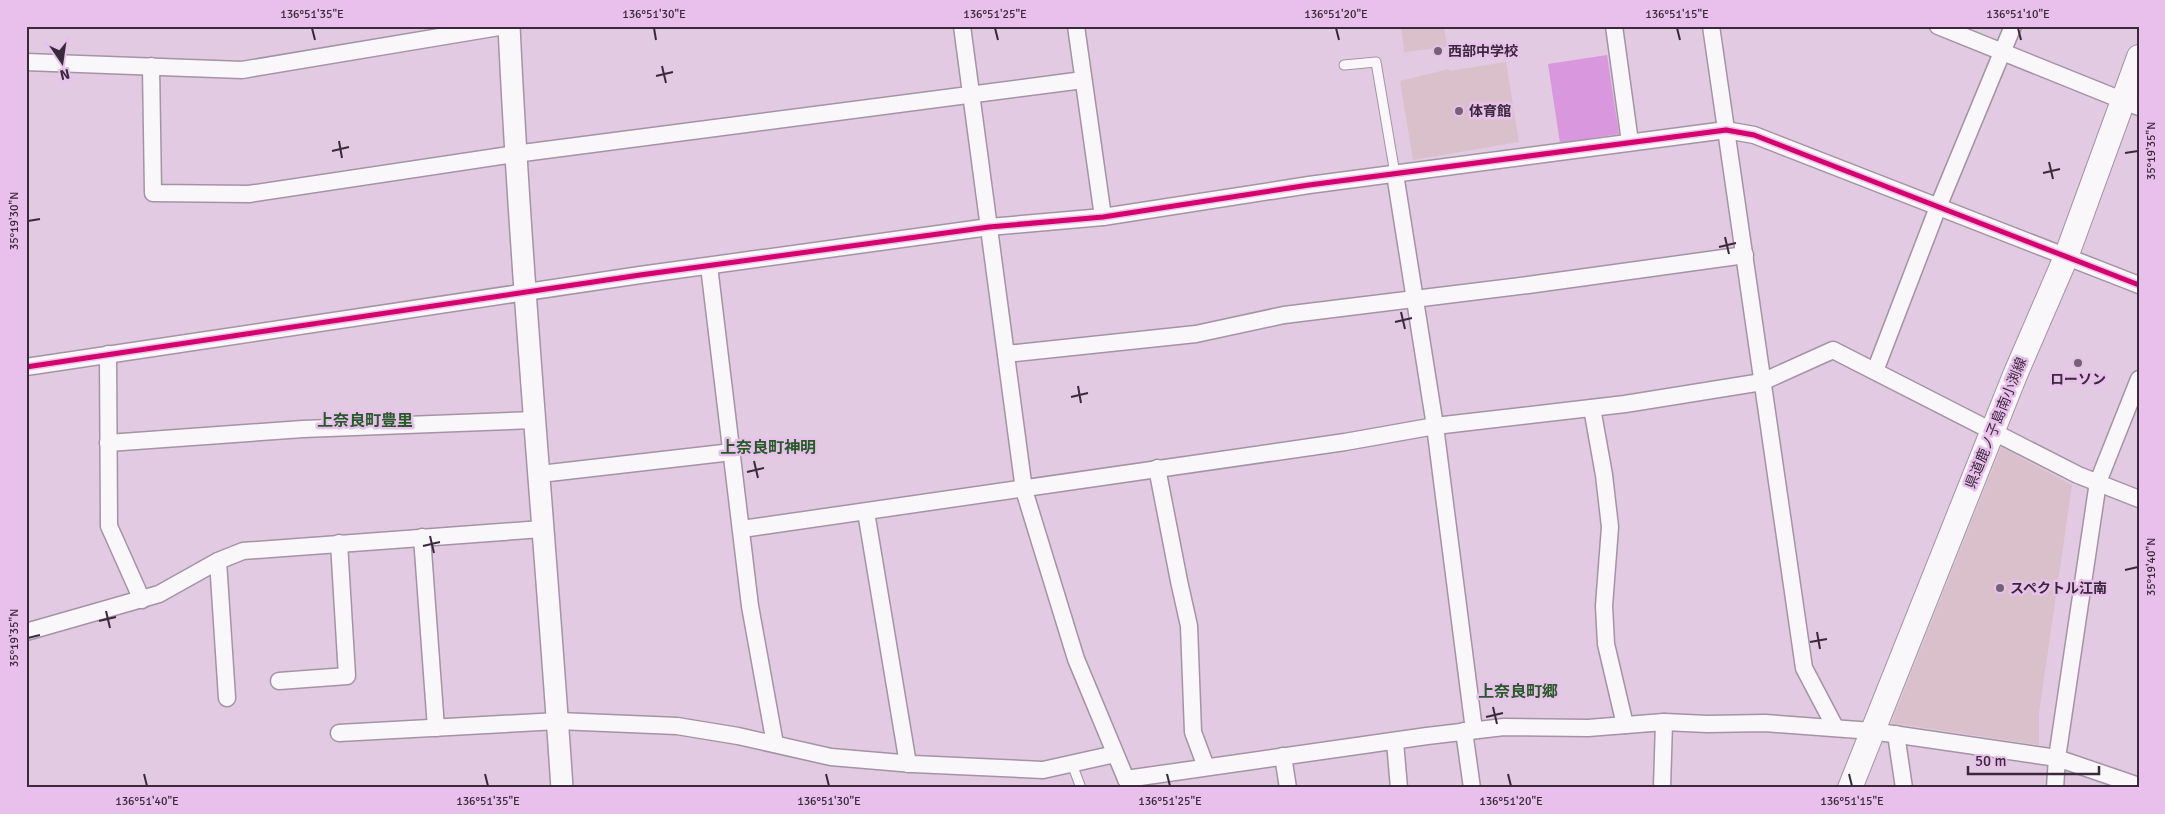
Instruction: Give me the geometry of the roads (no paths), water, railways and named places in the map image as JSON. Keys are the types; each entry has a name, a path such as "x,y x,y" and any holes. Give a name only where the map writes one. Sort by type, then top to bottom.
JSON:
{"main road":[{"name":"県道鹿ノ子島南小渕線","path":"1850,788 1993,431 2130,104 2139,57"}],"street":[{"path":"26,62 242,70 505,26"},
{"path":"509,26 524,292 540,474 542,529 562,788"},
{"path":"962,26 1024,490 1076,659 1128,783 1206,767 1504,727 1588,728 1664,722 1835,727 1896,734 2057,758 2139,786"},
{"path":"1076,26 1103,217"},
{"path":"1614,26 1630,142"},
{"path":"1711,26 1804,668 1835,727"},
{"path":"1938,26 2130,104"},
{"path":"1875,371 1938,207 2012,26"},
{"path":"151,66 154,193 248,194 515,154 1083,80"},
{"path":"26,367 709,266 989,227 1103,217 1394,174 1726,130 1754,134 2139,286"},
{"path":"1394,174 1435,426 1469,731 1472,788"},
{"path":"1006,354 1196,334 1284,314 1415,299 1745,255"},
{"path":"709,266 750,606 775,744"},
{"path":"742,529 1024,490 1157,468 1345,442 1435,426 1592,408 1762,382 1833,350 2078,474 2139,499"},
{"path":"108,354 109,526 142,600"},
{"path":"2055,788 2057,758 2098,482 2139,379"},
{"path":"1592,408 1604,475 1610,527 1604,606 1606,644 1625,725"},
{"path":"108,443 303,429 534,420"},
{"path":"540,474 732,452"},
{"path":"1157,468 1179,582 1190,626 1194,732 1206,767"},
{"path":"866,512 908,764"},
{"path":"26,632 159,594 218,562 243,551 542,529"},
{"path":"422,537 436,728"},
{"path":"279,681 347,676 339,544"},
{"path":"218,562 228,698"},
{"path":"340,733 558,721 677,726 775,744 831,757 908,764 1043,770 1116,754"},
{"path":"1662,788 1664,722"},
{"path":"1896,734 1904,788"},
{"path":"1395,742 1399,788"},
{"path":"1283,756 1288,788"}],"lane":[{"path":"1344,65 1376,62 1394,174"},
{"path":"1072,764 1081,788"}],"place":[{"name":"西部中学校","path":"1438,51"},
{"name":"体育館","path":"1459,111"},
{"name":"ローソン","path":"2078,363"},
{"name":"スペクトル江南","path":"2000,588"}],"district":[{"name":"上奈良町豊里","path":"365,421"},
{"name":"上奈良町神明","path":"768,448"},
{"name":"上奈良町郷","path":"1518,692"}]}
